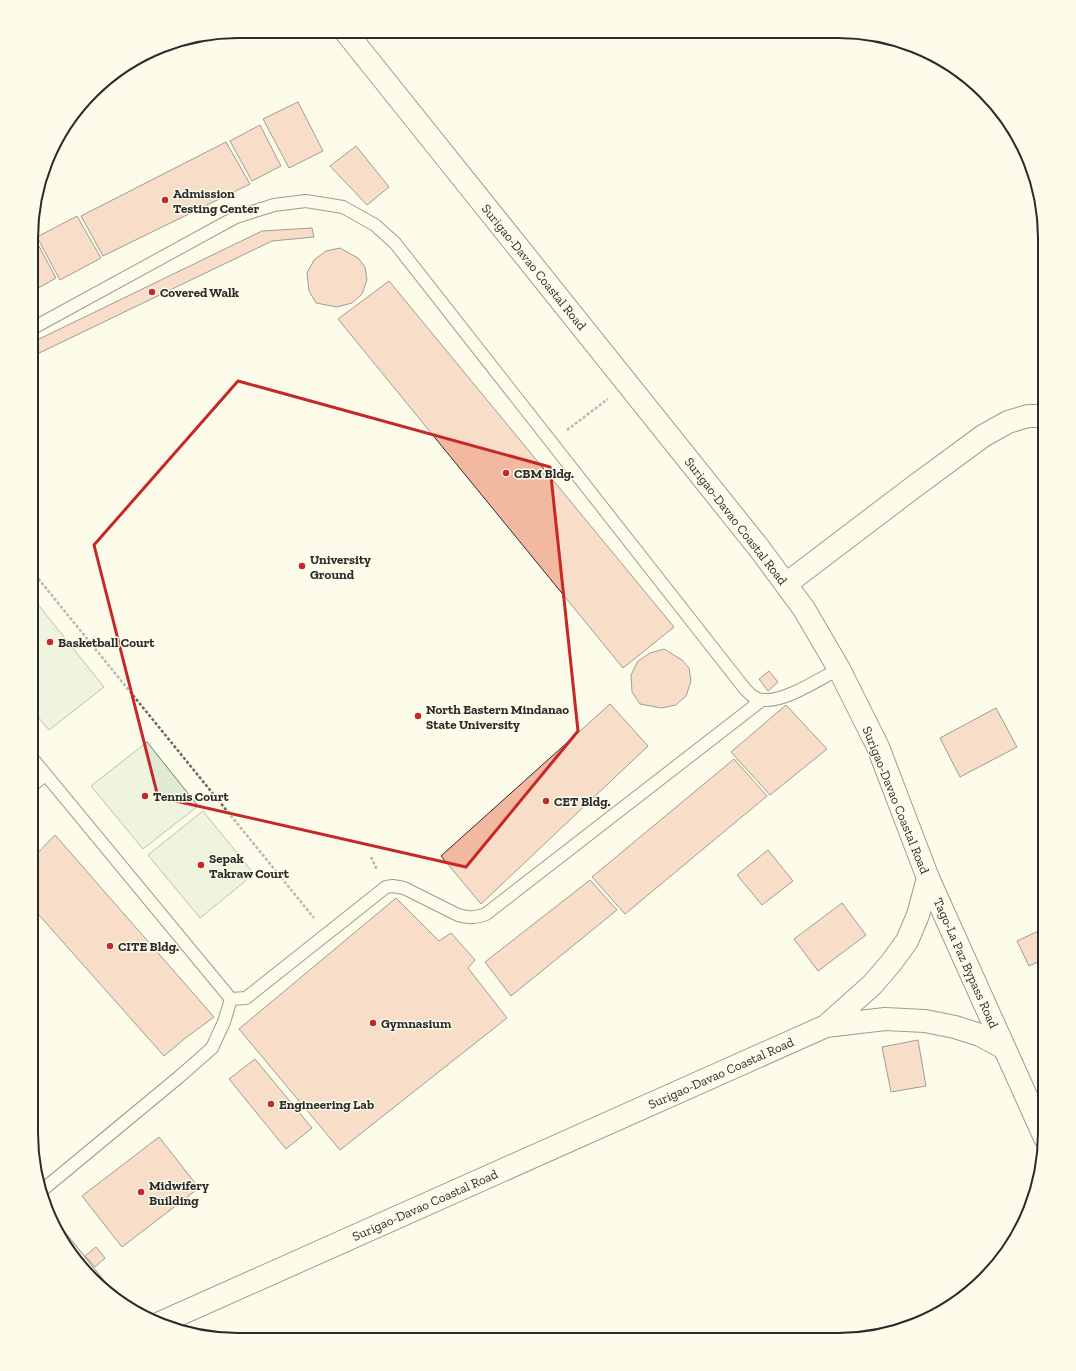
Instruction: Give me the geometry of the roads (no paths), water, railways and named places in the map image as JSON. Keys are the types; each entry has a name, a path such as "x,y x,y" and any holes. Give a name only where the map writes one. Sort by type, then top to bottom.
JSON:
{"main road":[{"name":"Surigao-Davao Coastal Road","path":"167,1320 826,1026 872,985 907,941 918,914 928,878 878,747 839,669 804,609 759,548 351,38"},
{"path":"786,584 911,489 984,436 1008,422 1028,416 1038,416"},
{"name":"Tago-La Paz Bypass Road","path":"928,878 1038,1123"},
{"name":"Tago-La Paz Bypass Road","path":"826,1026 885,1019 925,1021 955,1027 980,1035 1004,1048"}],"lane":[{"path":"38,325 236,217 274,205 306,201 343,207 375,226 395,243 745,689 753,697 762,700 775,700 839,669"},
{"path":"231,999 246,998 386,887 393,886 404,888 467,918 486,914 762,700"},
{"path":"38,765 231,999"},
{"path":"38,780 45,774"},
{"path":"46,1187 212,1048 224,1022 231,999"}],"place":[{"name":"Admission Testing Center","path":"165,200"},
{"name":"Covered Walk","path":"152,292"},
{"name":"CBM Bldg.","path":"506,473"},
{"name":"University Ground","path":"302,566"},
{"name":"Basketball Court","path":"50,642"},
{"name":"North Eastern Mindanao State University","path":"418,716"},
{"name":"Tennis Court","path":"145,796"},
{"name":"CET Bldg.","path":"546,801"},
{"name":"Sepak Takraw Court","path":"201,865"},
{"name":"CITE Bldg.","path":"110,946"},
{"name":"Gymnasium","path":"373,1023"},
{"name":"Engineering Lab","path":"271,1104"},
{"name":"Midwifery Building","path":"141,1192"}]}
